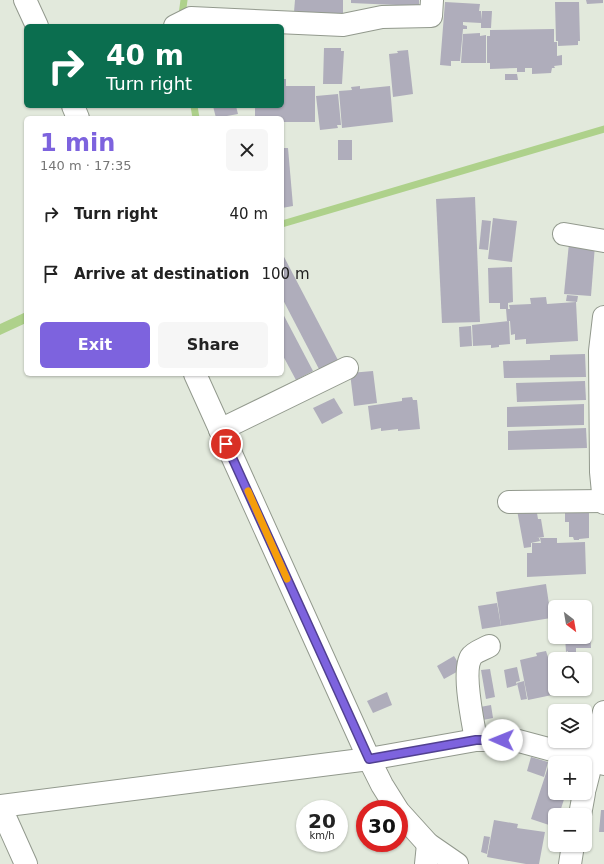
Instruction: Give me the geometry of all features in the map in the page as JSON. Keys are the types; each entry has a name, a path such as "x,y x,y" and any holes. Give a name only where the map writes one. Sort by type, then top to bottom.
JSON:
{"street":[{"path":"25,0 36,24"},
{"path":"180,24 191,18 343,25 382,17 431,16 432,0"},
{"path":"564,234 604,241"},
{"path":"509,502 604,502 602,472 600,351 604,316"},
{"path":"220,430 347,368"},
{"path":"196,376 369,759 391,800"},
{"path":"476,740 467,676 468,664 472,656 489,646"},
{"path":"592,773 597,763 604,712"},
{"path":"26,864 0,806 369,759 476,740 516,740 597,763"},
{"path":"408,826 427,854 457,864"},
{"path":"570,864 572,852"}],"shaded area":[{"path":"24,313 24,324 0,335 0,324"}],"building":[{"path":"295,0 343,0 343,14 294,12"},
{"path":"351,0 419,0 419,6 351,3"},
{"path":"586,0 603,0 603,3 587,4"},
{"path":"445,2 480,4 479,11 481,11 481,20 482,11 492,11 491,28 481,28 481,23 463,22 463,25 467,26 467,29 463,29 460,61 451,61 451,66 440,65"},
{"path":"555,2 579,2 580,41 578,41 578,45 558,46 558,41 556,41"},
{"path":"554,29 554,42 557,42 557,56 562,55 562,65 554,66 555,68 552,68 551,73 532,74 532,68 525,68 525,72 517,72 517,68 490,69 490,63 487,63 487,36 490,36 490,30"},
{"path":"480,33 480,36 486,35 486,63 461,63 463,34"},
{"path":"324,48 341,48 341,51 344,51 342,84 323,84"},
{"path":"408,50 413,94 393,97 389,54 398,53 397,51"},
{"path":"505,74 517,74 518,80 505,80"},
{"path":"284,79 286,79 286,86 315,86 315,122 284,122 284,116 255,116 255,108 284,108"},
{"path":"360,86 360,89 390,86 393,122 342,128 339,91 352,90 351,87"},
{"path":"338,94 341,125 337,125 338,128 320,130 316,96"},
{"path":"214,108 236,108 238,114 227,116 216,116"},
{"path":"338,140 352,140 352,160 338,160"},
{"path":"284,148 288,148 293,206 284,208"},
{"path":"475,197 480,322 442,323 436,199"},
{"path":"493,218 517,221 512,262 488,259"},
{"path":"482,220 491,221 488,250 479,249"},
{"path":"569,243 595,245 591,296 564,294"},
{"path":"284,257 339,362 320,371 284,302"},
{"path":"512,267 513,302 508,303 508,309 510,309 509,305 531,304 530,298 546,297 547,304 576,302 578,341 526,344 526,339 515,340 515,334 511,335 510,321 507,321 506,309 500,309 500,303 489,303 488,268"},
{"path":"567,295 578,296 577,302 566,301"},
{"path":"284,316 313,371 296,380 284,358"},
{"path":"509,321 510,344 499,345 499,347 491,348 491,345 473,346 472,325"},
{"path":"471,326 472,346 460,347 459,327"},
{"path":"585,354 586,377 504,378 503,361 550,360 550,355"},
{"path":"373,371 377,403 354,406 350,373"},
{"path":"585,381 586,400 517,402 516,383"},
{"path":"412,397 413,400 417,400 420,429 381,431 381,428 371,430 368,406 402,401 402,398"},
{"path":"334,398 343,413 322,424 313,408"},
{"path":"584,404 584,425 507,427 507,407"},
{"path":"586,428 587,448 508,450 508,431"},
{"path":"536,507 538,519 541,519 544,537 537,538 539,538 540,541 531,543 531,547 524,548 517,510"},
{"path":"565,508 589,508 589,538 574,540 573,537 569,537 569,522 565,522"},
{"path":"540,538 557,538 557,543 585,542 586,574 527,577 527,553 532,553 532,543 541,543"},
{"path":"546,584 548,600 548,618 501,626 496,592"},
{"path":"497,603 501,626 482,629 478,606"},
{"path":"565,644 591,644 591,648 576,648 576,652 566,652"},
{"path":"546,651 548,657 548,696 528,700 520,660 537,656 536,653"},
{"path":"454,656 462,669 444,679 437,666"},
{"path":"517,667 520,681 516,682 517,685 507,688 504,670"},
{"path":"490,669 495,697 486,699 481,670"},
{"path":"524,681 527,699 521,700 517,683"},
{"path":"387,692 392,705 373,713 367,701"},
{"path":"491,705 493,718 483,720 480,707"},
{"path":"531,757 548,762 544,777 527,771"},
{"path":"548,767 548,800 564,800 561,808 548,808 548,825 531,819"},
{"path":"601,810 604,810 604,832 599,832"},
{"path":"494,820 518,824 517,828 545,832 539,864 526,864 487,857"},
{"path":"484,836 490,837 487,854 481,852"}],"waterway":[{"path":"182,15 184,0"},
{"path":"194,108 196,116"},
{"path":"284,223 604,129"}],"slow traffic":[{"path":"248,491 287,579"}],"route":[{"path":"226,444 369,759 476,740 502,740"}]}
